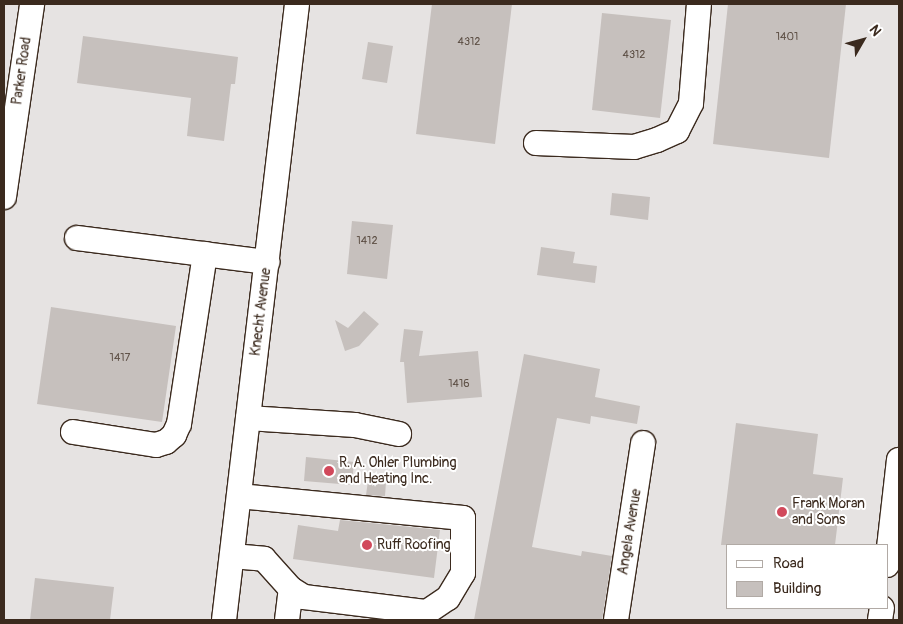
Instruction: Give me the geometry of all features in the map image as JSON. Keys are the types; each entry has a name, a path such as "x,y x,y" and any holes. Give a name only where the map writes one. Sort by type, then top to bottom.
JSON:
{"street":[{"name":"Parker Road","path":"4,197 14,58 32,4"},
{"name":"Knecht Avenue","path":"224,620 297,4"},
{"path":"536,143 634,147 657,140 677,130 691,103 699,4"},
{"path":"77,238 267,262"},
{"path":"73,432 156,445 166,442 174,435 179,424 205,254"},
{"path":"248,418 355,425 399,434"},
{"name":"Angela Avenue","path":"616,620 643,443"},
{"path":"888,560 896,518 899,460"},
{"path":"232,556 264,559 291,589 304,597 427,612 448,598 463,573 463,518 239,496"},
{"path":"287,620 291,589"}],"shaded area":[{"path":"4,4 899,4 899,620 4,620"}],"building":[{"path":"432,4 512,4 495,144 416,134"},
{"path":"728,4 846,4 829,158 713,144"},
{"path":"602,13 671,20 660,118 592,110"},
{"path":"83,36 238,57 235,84 231,84 224,141 187,136 191,98 77,83"},
{"path":"368,42 393,46 387,83 362,79"},
{"path":"612,193 650,197 648,220 610,215"},
{"path":"352,221 393,225 387,279 347,274"},
{"path":"541,247 575,252 573,263 597,266 595,283 537,275"},
{"path":"51,307 176,326 162,422 37,404"},
{"path":"364,311 379,324 359,346 345,351 335,320 348,328"},
{"path":"404,329 423,331 419,356 478,351 482,397 407,403 404,362 400,362"},
{"path":"524,354 600,369 595,397 640,406 637,424 591,416 590,424 557,418 532,547 581,556 582,551 612,556 602,620 474,620"},
{"name":"Frank Moran and Sons","path":"736,423 818,434 813,474 843,478 835,544 721,545"},
{"name":"R. A. Ohler Plumbing and Heating Inc.","path":"306,457 354,462 352,485 304,481"},
{"path":"368,481 386,482 385,496 366,495"},
{"name":"Ruff Roofing","path":"340,520 440,530 434,578 293,559 298,525 338,531"},
{"path":"35,578 114,587 110,620 30,620"}],"place":[{"name":"R. A. Ohler Plumbing and Heating Inc.","path":"329,471"},
{"name":"Frank Moran and Sons","path":"782,512"},
{"name":"Ruff Roofing","path":"367,545"}]}
